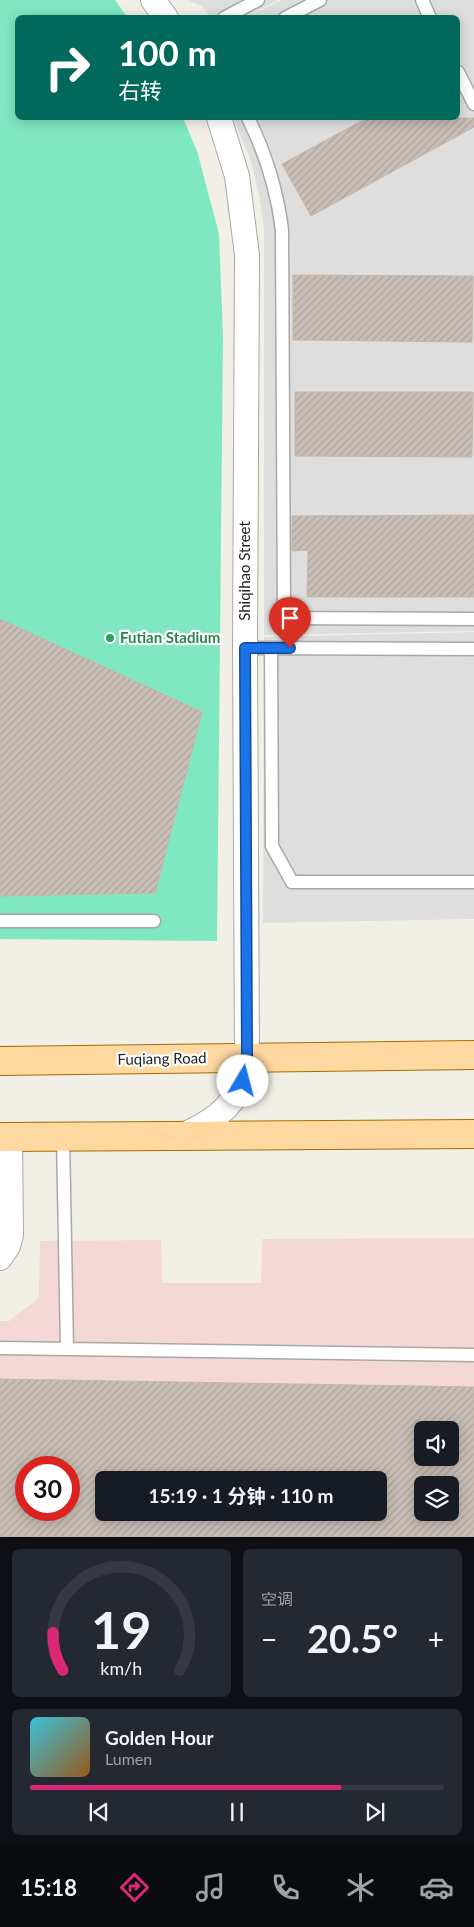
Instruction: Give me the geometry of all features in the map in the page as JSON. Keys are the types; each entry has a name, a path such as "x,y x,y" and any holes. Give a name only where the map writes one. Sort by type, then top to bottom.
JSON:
{"main road":[{"name":"Fuqiang Road","path":"0,1061 474,1055"},
{"path":"5,1137 474,1134"}],"street":[{"path":"153,0 164,15"},
{"name":"Shiqihao Street","path":"183,1135 203,1126 219,1114 233,1099 243,1081 247,1058 245,648 247,255 237,176 220,120"},
{"path":"0,1258 8,1246 11,1235 5,1137"}],"lane":[{"path":"230,15 258,0"},
{"path":"291,15 320,0"},
{"path":"422,0 429,15"},
{"path":"460,76 474,104"},
{"path":"249,120 270,168 278,201 282,230 284,618 474,619"},
{"path":"245,648 474,649"},
{"path":"271,648 272,846 292,882 474,882"},
{"path":"0,921 154,921"},
{"path":"63,1136 67,1349"},
{"path":"0,1348 474,1355"}],"shaded area":[{"path":"188,0 278,0 250,15 209,15 203,7"},
{"path":"281,0 474,0 474,631 264,635 264,229 259,194 250,158 234,120 460,120 460,15 252,15"},
{"path":"474,632 474,919 263,923 264,637"},
{"path":"474,1238 474,1537 0,1537 0,1321 9,1321 39,1298 40,1241 161,1240 162,1283 261,1283 262,1239"}],"green space":[{"name":"Futian Stadium","path":"0,0 115,0 126,15 15,15 15,120 184,120 197,151 219,234 223,337 217,941 0,939"}],"building":[{"path":"460,118 474,118 474,127 311,216 282,164 363,120 460,120"},
{"path":"293,275 473,276 472,342 293,340"},
{"path":"295,392 473,392 472,457 295,456"},
{"path":"474,515 474,597 307,597 308,550 292,551 292,516"},
{"path":"0,619 202,712 155,893 0,896"},
{"path":"0,1379 474,1387 474,1537 0,1537"}],"place":[{"name":"Futian Stadium","path":"110,638"}],"route":[{"path":"243,1081 247,1058 245,648 290,648"}]}
